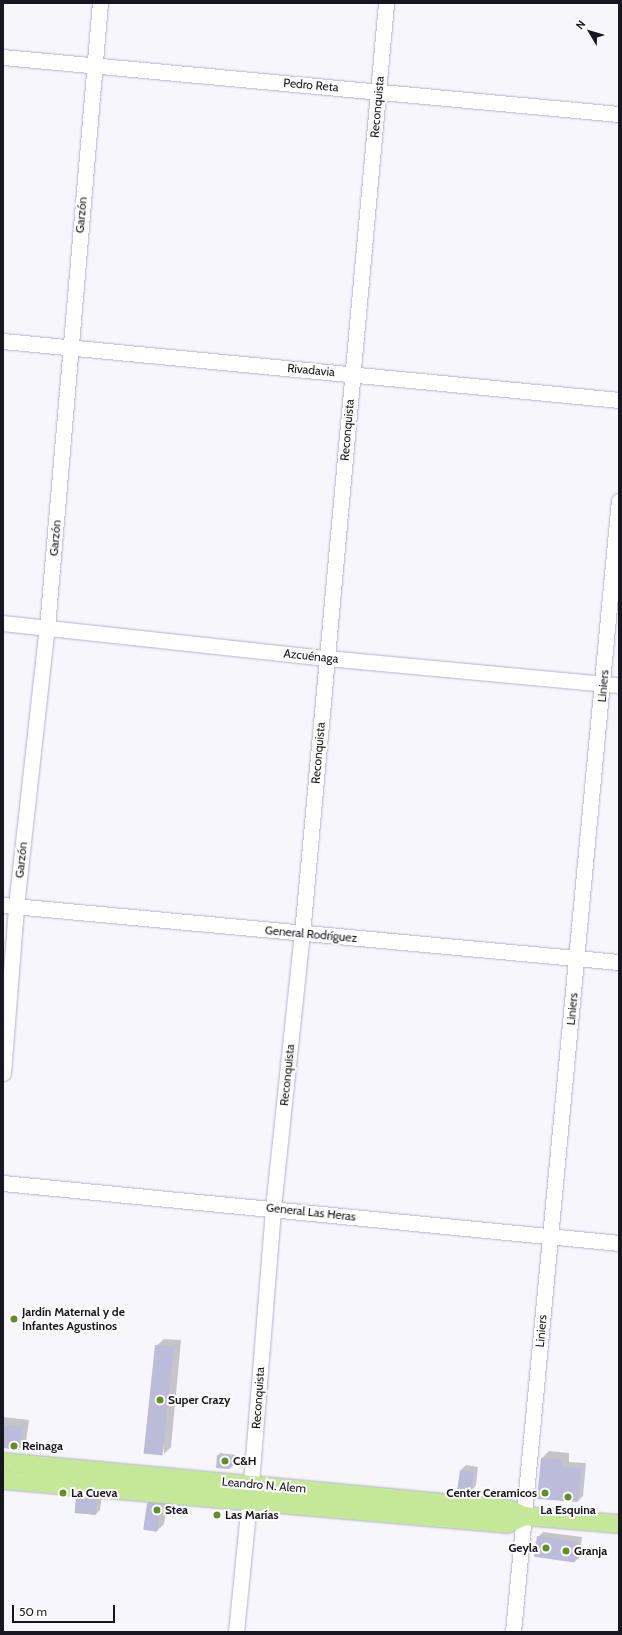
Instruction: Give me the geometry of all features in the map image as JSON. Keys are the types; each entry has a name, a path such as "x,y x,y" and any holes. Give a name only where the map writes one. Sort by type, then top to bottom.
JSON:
{"main road":[{"name":"Leandro N. Alem","path":"3,1462 251,1483 509,1509 524,1516 619,1524"},
{"name":"Leandro N. Alem","path":"3,1480 507,1524 524,1516"}],"street":[{"name":"Garzón","path":"3,1073 10,906 47,627 100,3"},
{"name":"Reconquista","path":"236,1632 251,1483 273,1208 302,934 386,3"},
{"name":"Pedro Reta","path":"3,57 619,114"},
{"name":"Rivadavia","path":"3,341 619,400"},
{"name":"Liniers","path":"513,1632 619,502"},
{"name":"Azcuénaga","path":"3,623 326,658 619,685"},
{"name":"General Rodríguez","path":"10,906 619,962"},
{"name":"General Las Heras","path":"3,1183 273,1208 619,1243"}],"building":[{"name":"Super Crazy","path":"155,1345 174,1347 163,1455 144,1453"},
{"path":"3,1425 22,1427 19,1450 3,1448"},
{"name":"C&H","path":"217,1455 234,1457 233,1466 229,1469 216,1468"},
{"path":"541,1458 563,1460 562,1467 581,1468 578,1502 537,1499"},
{"path":"460,1470 474,1472 471,1491 457,1489"},
{"path":"76,1497 97,1499 96,1515 75,1513"},
{"path":"147,1503 161,1505 157,1532 143,1530"},
{"path":"537,1536 578,1542 575,1563 534,1557"}],"place":[{"name":"Jardín Maternal y de Infantes Agustinos","path":"14,1319"},
{"name":"Super Crazy","path":"160,1400"},
{"name":"Reinaga","path":"14,1446"},
{"name":"C&H","path":"225,1461"},
{"name":"La Cueva","path":"63,1493"},
{"name":"Center Ceramicos","path":"545,1493"},
{"name":"La Esquina","path":"568,1497"},
{"name":"Stea","path":"157,1510"},
{"name":"Las Marías","path":"217,1515"},
{"name":"Geyla","path":"546,1548"},
{"name":"Granja","path":"566,1551"}]}
